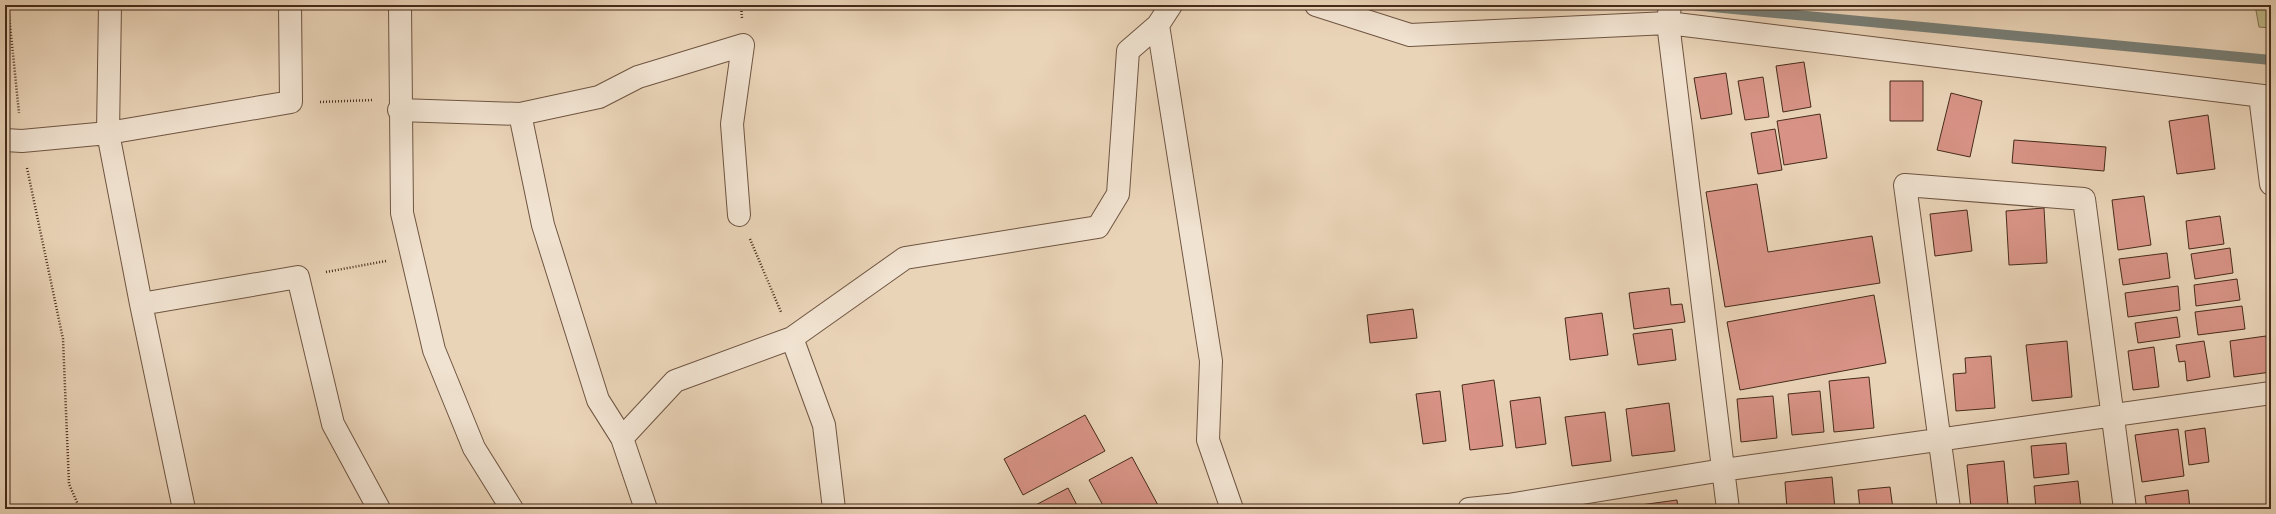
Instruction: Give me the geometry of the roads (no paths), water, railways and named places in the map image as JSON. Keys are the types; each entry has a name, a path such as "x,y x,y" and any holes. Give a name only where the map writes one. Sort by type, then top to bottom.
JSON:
{"street":[{"path":"110,5 108,133 140,304 184,509"},
{"path":"13,140 108,133 291,102 290,5"},
{"path":"400,5 399,105 402,212 434,350 474,448 512,509"},
{"path":"622,438 675,381 792,338 905,258 1098,227 1118,194 1128,52 1158,25 1171,5"},
{"path":"1316,5 1410,35 1669,14 2265,96 2271,184"},
{"path":"1669,14 1728,509"},
{"path":"1158,25 1211,361 1208,440 1232,509"},
{"path":"399,105 520,114 599,97 638,77 743,44 732,124 739,215"},
{"path":"520,114 543,225 598,400 622,438 646,509"},
{"path":"1949,509 1906,184 2084,200 2125,509"},
{"path":"140,304 298,277 333,424 379,509"},
{"path":"792,338 824,425 834,509"},
{"path":"1469,509 1508,507 1723,470 2271,393"}],"waterway":[{"path":"1692,5 2271,60"}]}
